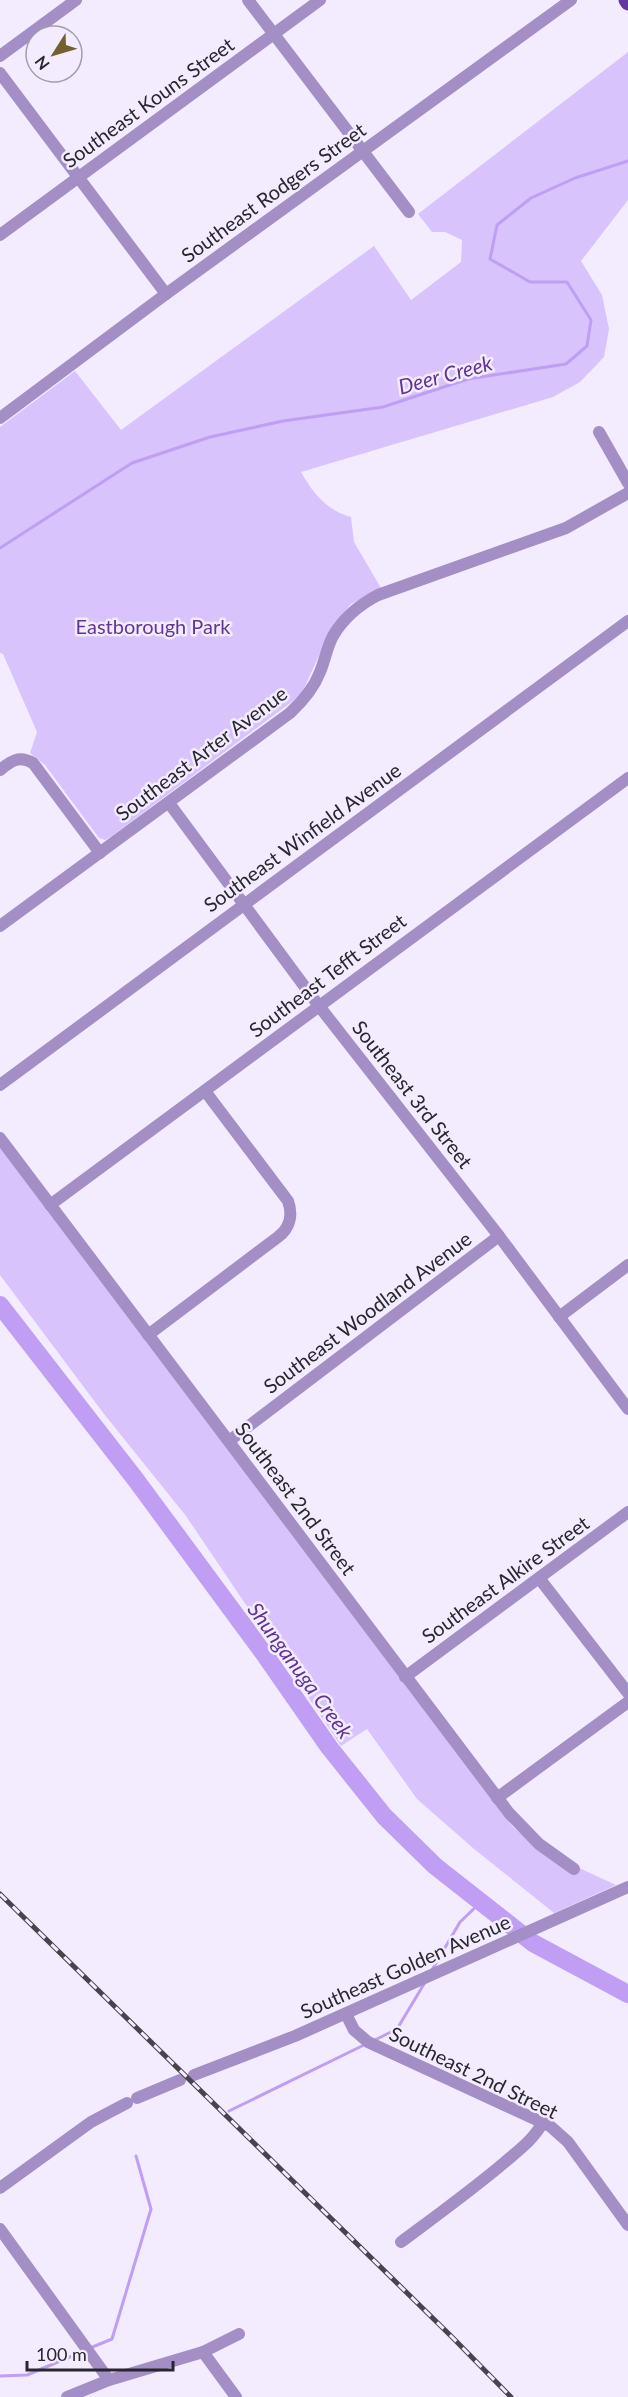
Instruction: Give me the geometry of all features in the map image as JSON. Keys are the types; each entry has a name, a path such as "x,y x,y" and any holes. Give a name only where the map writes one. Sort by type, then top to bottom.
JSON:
{"street":[{"path":"0,56 76,0"},
{"path":"248,0 409,212"},
{"name":"Southeast Kouns Street","path":"0,235 320,0"},
{"name":"Southeast Rodgers Street","path":"0,418 363,150 572,0"},
{"path":"0,73 166,294"},
{"path":"599,432 628,483"},
{"name":"Southeast Arter Avenue","path":"0,927 290,713 302,702 319,675 334,635 344,620 364,602 566,528 628,493"},
{"name":"Southeast Winfield Avenue","path":"0,1085 628,621"},
{"path":"0,770 15,760 23,758 33,763 100,853"},
{"name":"Southeast Tefft Street","path":"50,1205 628,778"},
{"name":"Southeast 3rd Street","path":"169,803 319,1006 499,1236 628,1409"},
{"path":"148,1335 278,1238 286,1230 290,1220 288,1201 206,1091"},
{"name":"Southeast 2nd Street","path":"0,1138 497,1798 539,1845 574,1869"},
{"name":"Southeast Woodland Avenue","path":"230,1441 499,1236"},
{"path":"559,1317 628,1265"},
{"name":"Southeast Alkire Street","path":"405,1677 628,1512"},
{"path":"539,1578 628,1693"},
{"path":"497,1798 628,1702"},
{"name":"Southeast Golden Avenue","path":"194,2075 346,2014 628,1887"},
{"name":"Southeast 2nd Street","path":"346,2014 354,2030 368,2042 543,2122 568,2142 628,2225"},
{"path":"0,2188 91,2122 132,2100 180,2080"},
{"path":"402,2242 514,2155 538,2131 543,2122"},
{"path":"0,2229 109,2380"},
{"path":"67,2397 109,2380 203,2352 239,2334"},
{"path":"203,2352 236,2397"}],"green space":[{"name":"Eastborough Park","path":"628,52 628,200 581,261 602,295 609,329 604,357 580,382 553,397 301,472 321,500 334,510 351,517 354,542 381,588 351,604 332,627 301,695 112,836 105,840 99,838 45,765 30,753 37,732 3,654 0,653 0,427 75,371 121,430 374,246 411,300 461,262 462,240 445,232 432,232 418,214"},
{"path":"0,1146 513,1827 560,1866 575,1873 579,1868 616,1885 554,1913 473,1848 417,1799 367,1729 341,1746 186,1516 104,1414 0,1275"}],"waterway":[{"name":"Deer Creek","path":"0,548 132,463 210,437 283,421 383,407 468,379 566,364 587,346 591,320 567,282 530,282 490,259 497,225 531,198 575,178 628,161"},
{"name":"Shunganuga Creek","path":"0,1305 136,1480 265,1655 329,1747 384,1816 435,1866 533,1943 628,1994"},
{"path":"432,1970 460,1922 481,1902"},
{"path":"375,2040 397,2029 424,1984"},
{"path":"229,2111 366,2044"},
{"path":"90,2348 112,2339 151,2209 136,2156"},
{"path":"0,2376 27,2375 84,2351"}],"railway":[{"path":"0,1894 511,2397"}]}
